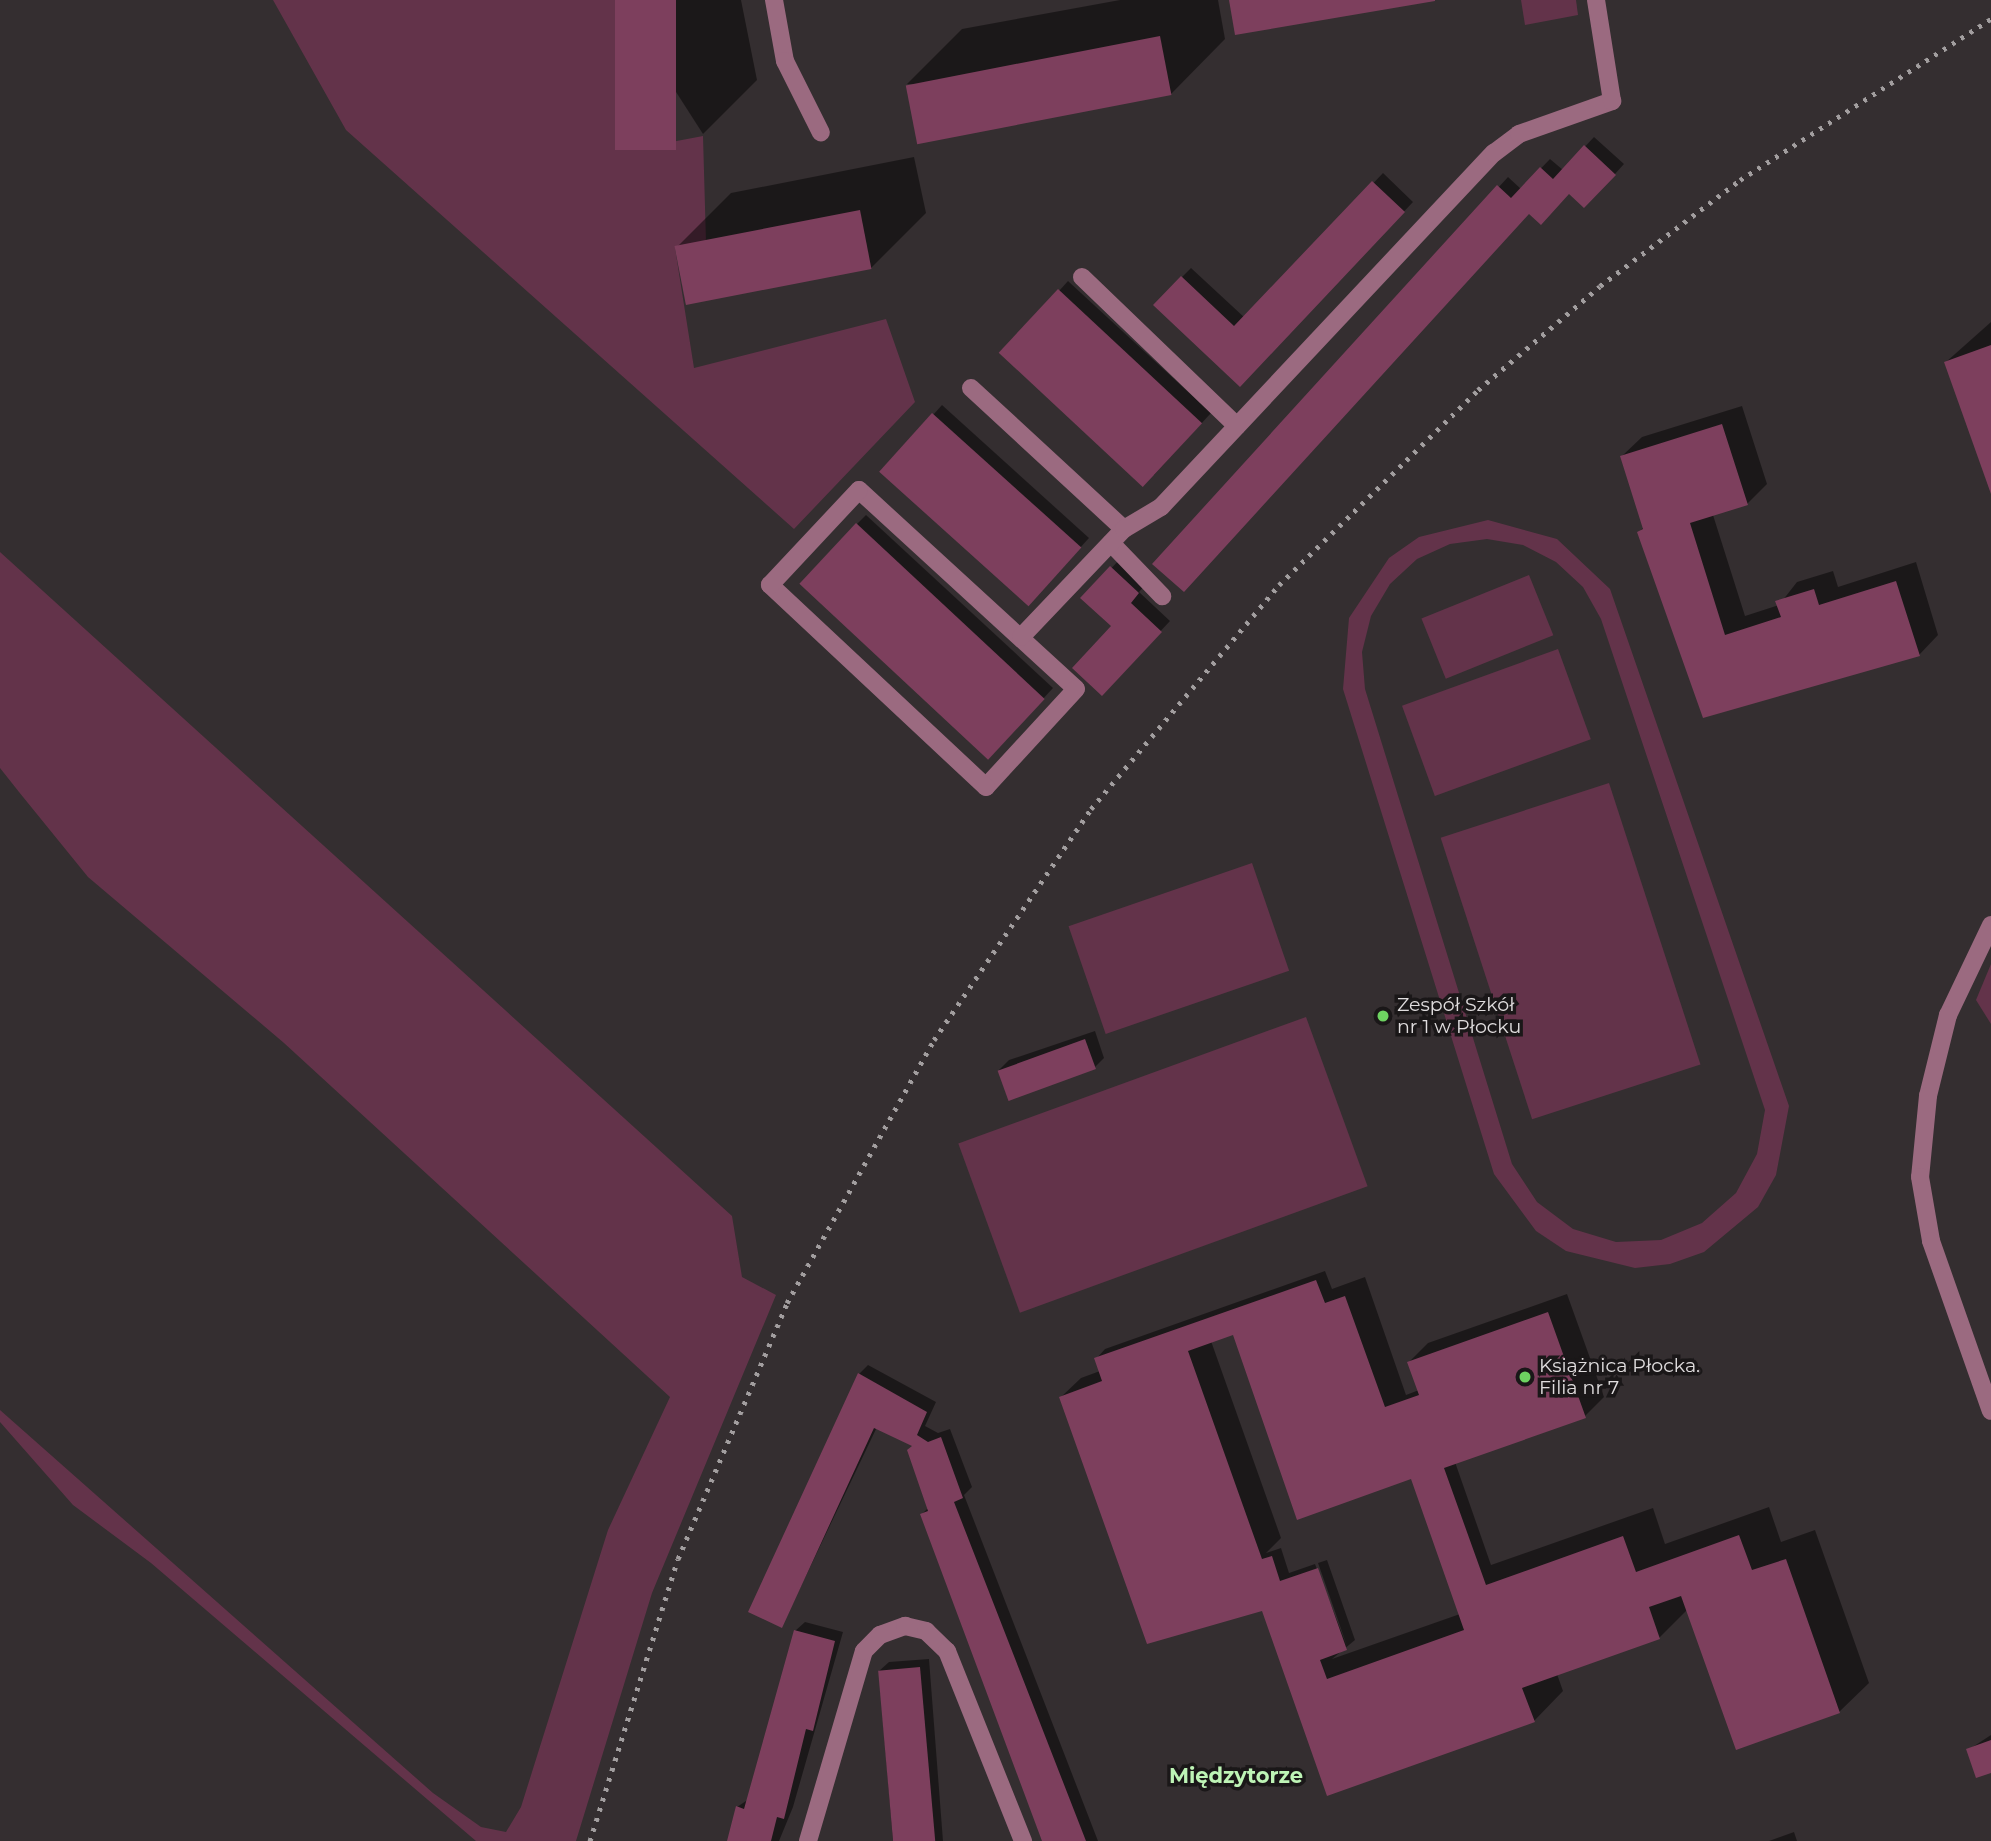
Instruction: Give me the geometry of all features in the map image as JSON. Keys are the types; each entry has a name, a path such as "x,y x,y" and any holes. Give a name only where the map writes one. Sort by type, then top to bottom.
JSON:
{"street":[{"path":"774,0 785,61 821,133"},
{"path":"1021,638 1124,529 1161,507 1494,153 1519,134 1612,101 1595,0"},
{"path":"1082,277 1237,426"},
{"path":"971,388 1124,529"},
{"path":"859,490 1021,638 1076,689 986,786 770,585 859,490"},
{"path":"1111,543 1162,596"},
{"path":"1991,925 1948,1015 1928,1096 1920,1177 1931,1241 1991,1411"},
{"path":"808,1841 864,1651 880,1635 905,1626 926,1631 947,1651 1023,1841"}],"shaded area":[{"path":"273,0 615,0 645,147 703,136 706,242 675,248 694,368 886,319 915,402 794,529 346,130"},
{"path":"1521,0 1576,0 1578,15 1525,25"},
{"path":"1488,520 1557,539 1610,589 1789,1106 1776,1175 1758,1207 1704,1252 1670,1264 1635,1268 1566,1251 1536,1231 1494,1174 1343,689 1349,618 1389,558 1419,537","holes":["1487,539 1523,545 1556,562 1583,587 1601,619 1765,1110 1757,1154 1736,1193 1702,1223 1661,1240 1616,1242 1573,1229 1537,1202 1512,1164 1365,689 1362,652 1371,616 1390,584 1417,559 1450,544"]},
{"path":"0,552 732,1216 742,1277 776,1295 652,1593 576,1841 476,1841 151,1563 73,1505 0,1422 0,1410 433,1793 481,1827 506,1832 521,1807 608,1530 670,1397 284,1043 88,877 19,792 0,768"},
{"path":"1529,575 1553,635 1446,679 1421,618"},
{"path":"1558,649 1591,739 1435,796 1402,706"},
{"path":"1609,783 1700,1065 1532,1119 1441,838"},
{"path":"1252,863 1289,971 1106,1034 1069,926"},
{"path":"1991,964 1991,1024 1976,1000"},
{"path":"1306,1017 1368,1186 1020,1313 958,1144"}],"building":[{"path":"615,0 676,0 676,150 615,150"},
{"path":"1229,0 1435,0 1435,1 1235,35"},
{"path":"1160,36 1171,95 917,144 906,85"},
{"path":"1584,145 1616,175 1584,208 1569,194 1541,225 1529,214 1184,592 1152,564 1497,185 1511,198 1540,167 1553,179"},
{"path":"1372,181 1405,212 1240,387 1153,305 1181,276 1234,326"},
{"path":"860,210 871,269 686,305 674,246"},
{"path":"1058,289 1202,423 1143,487 999,353"},
{"path":"1991,345 1991,494 1944,362"},
{"path":"932,413 1081,547 1029,606 879,472"},
{"path":"1722,424 1748,505 1690,523 1725,635 1781,617 1775,601 1814,589 1819,605 1896,581 1920,656 1703,718 1637,532 1643,529 1620,456"},
{"path":"856,523 1045,699 988,760 799,584"},
{"path":"1110,566 1139,593 1131,603 1162,632 1102,696 1072,668 1111,626 1080,598"},
{"path":"1085,1039 1096,1069 1009,1101 998,1071"},
{"path":"1316,1280 1325,1303 1345,1296 1385,1407 1419,1395 1407,1362 1548,1312 1586,1418 1444,1468 1486,1585 1623,1536 1636,1572 1739,1535 1752,1570 1786,1559 1840,1713 1736,1750 1681,1596 1649,1607 1660,1639 1522,1688 1535,1722 1327,1796 1262,1611 1147,1644 1059,1397 1102,1381 1094,1358","holes":["1233,1335 1297,1520 1411,1479 1464,1630 1327,1679 1320,1660 1347,1650 1318,1568 1280,1581 1272,1556 1262,1559 1188,1351"]},
{"path":"858,1373 927,1412 917,1435 928,1442 941,1437 963,1498 954,1502 1086,1841 1042,1841 920,1514 928,1511 907,1450 912,1446 874,1428 782,1628 748,1612"},
{"path":"794,1630 835,1641 813,1731 806,1729 784,1819 777,1817 771,1841 727,1841 736,1806 744,1809"},
{"path":"920,1667 935,1841 893,1841 878,1671"},
{"path":"1991,1740 1991,1773 1976,1778 1966,1749"}],"railway":[{"path":"590,1841 678,1559 787,1303 934,1040 1091,809 1279,585 1478,390 1600,286 1740,180 1991,19"}],"place":[{"name":"Zespół Szkół nr 1 w Płocku","path":"1383,1016"},
{"name":"Książnica Płocka. Filia nr 7","path":"1525,1377"}],"district":[{"name":"Międzytorze","path":"1236,1776"}]}
